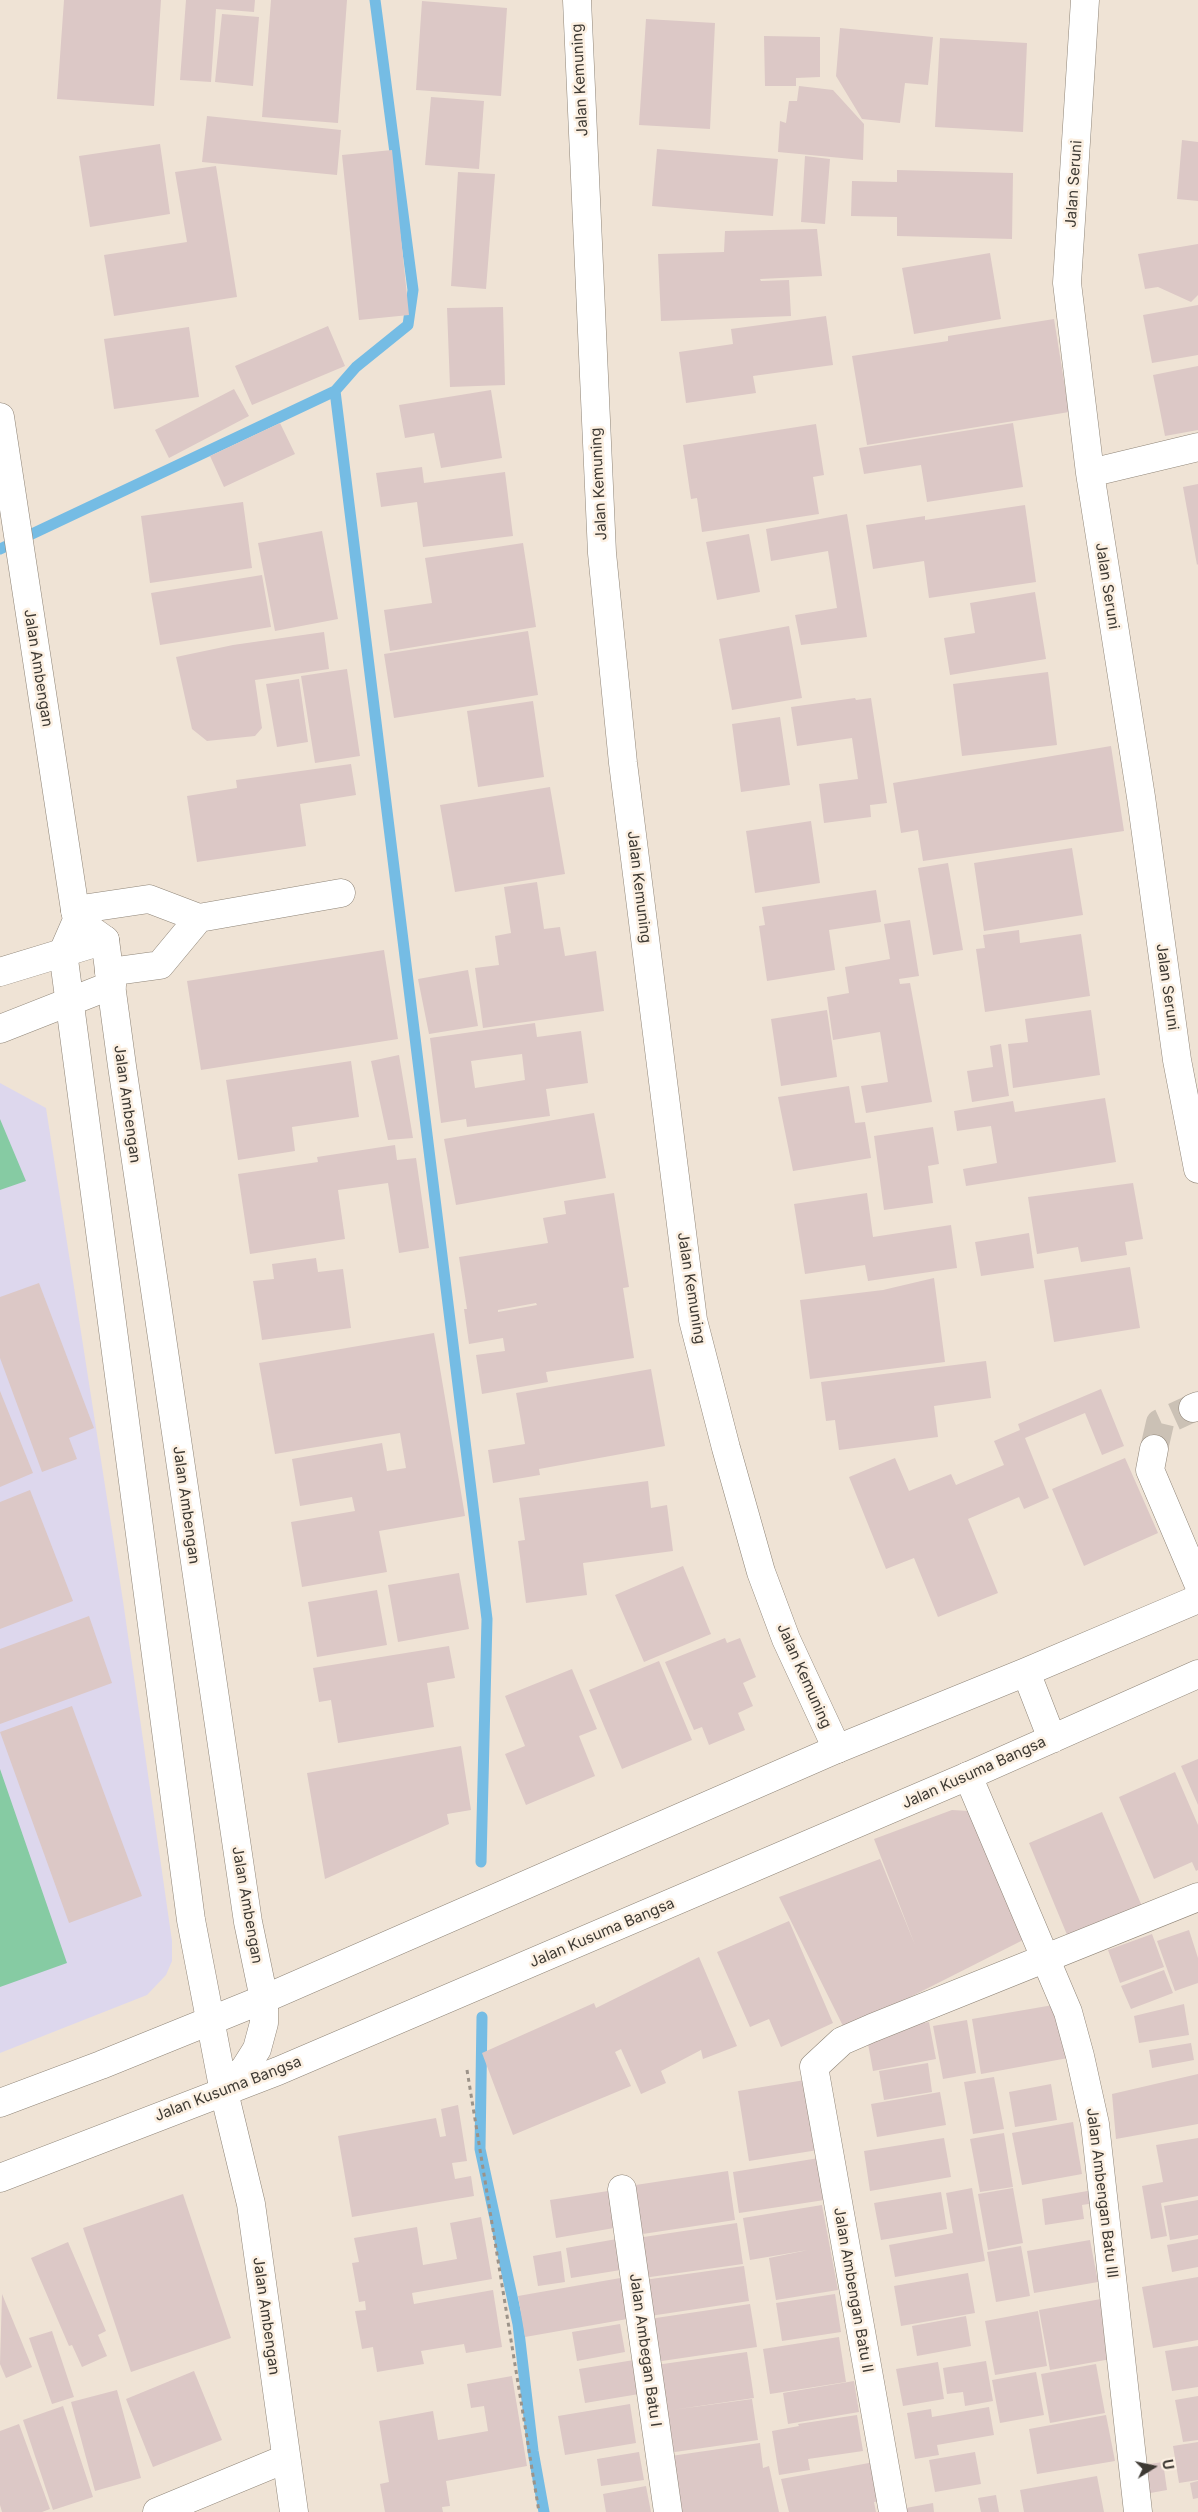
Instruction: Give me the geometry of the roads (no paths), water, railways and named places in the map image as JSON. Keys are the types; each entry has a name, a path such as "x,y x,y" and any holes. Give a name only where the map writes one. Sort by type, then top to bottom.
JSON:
{"main road":[{"name":"Jalan Kemuning","path":"577,0 602,552 623,763 694,1320 726,1448 761,1572 786,1639 837,1748"},
{"name":"Jalan Seruni","path":"1085,0 1067,283 1090,473 1141,797 1187,1059 1198,1169"},
{"name":"Jalan Ambengan","path":"0,417 76,914"},
{"path":"1090,473 1198,448"},
{"path":"76,914 150,899 199,918 341,893"},
{"path":"76,914 105,940"},
{"path":"63,952 76,914"},
{"path":"0,1029 69,1000 111,978 160,965 199,918"},
{"path":"0,972 105,940"},
{"name":"Jalan Ambengan","path":"105,940 126,1095 248,1922 264,1999 264,2023 256,2049 245,2068 224,2092"},
{"name":"Jalan Ambengan","path":"63,952 189,1910 224,2092 251,2204 294,2512"},
{"path":"1154,1449 1150,1470 1198,1583"},
{"path":"0,2103 101,2065 264,1999 837,1748 1026,1672 1198,1599"},
{"path":"1026,1672 1052,1738"},
{"name":"Jalan Kusuma Bangsa","path":"0,2178 224,2092 968,1776 1198,1674"},
{"name":"Jalan Ambengan Batu III","path":"968,1776 1068,2012 1095,2124 1138,2512"},
{"path":"1046,1958 1198,1897"},
{"name":"Jalan Ambengan Batu II","path":"893,2512 814,2067 842,2041 1046,1958"},
{"name":"Jalan Ambegan Batu I","path":"622,2189 668,2512"},
{"path":"157,2512 286,2459"}],"waterway":[{"path":"0,549 335,391 356,367 408,325 413,290 375,0"},
{"path":"335,391 487,1619 481,1862"},
{"path":"482,2017 480,2149 518,2324 533,2451 544,2512"}],"tunnel":[{"path":"1154,1449 1160,1423 1193,1408"}]}
